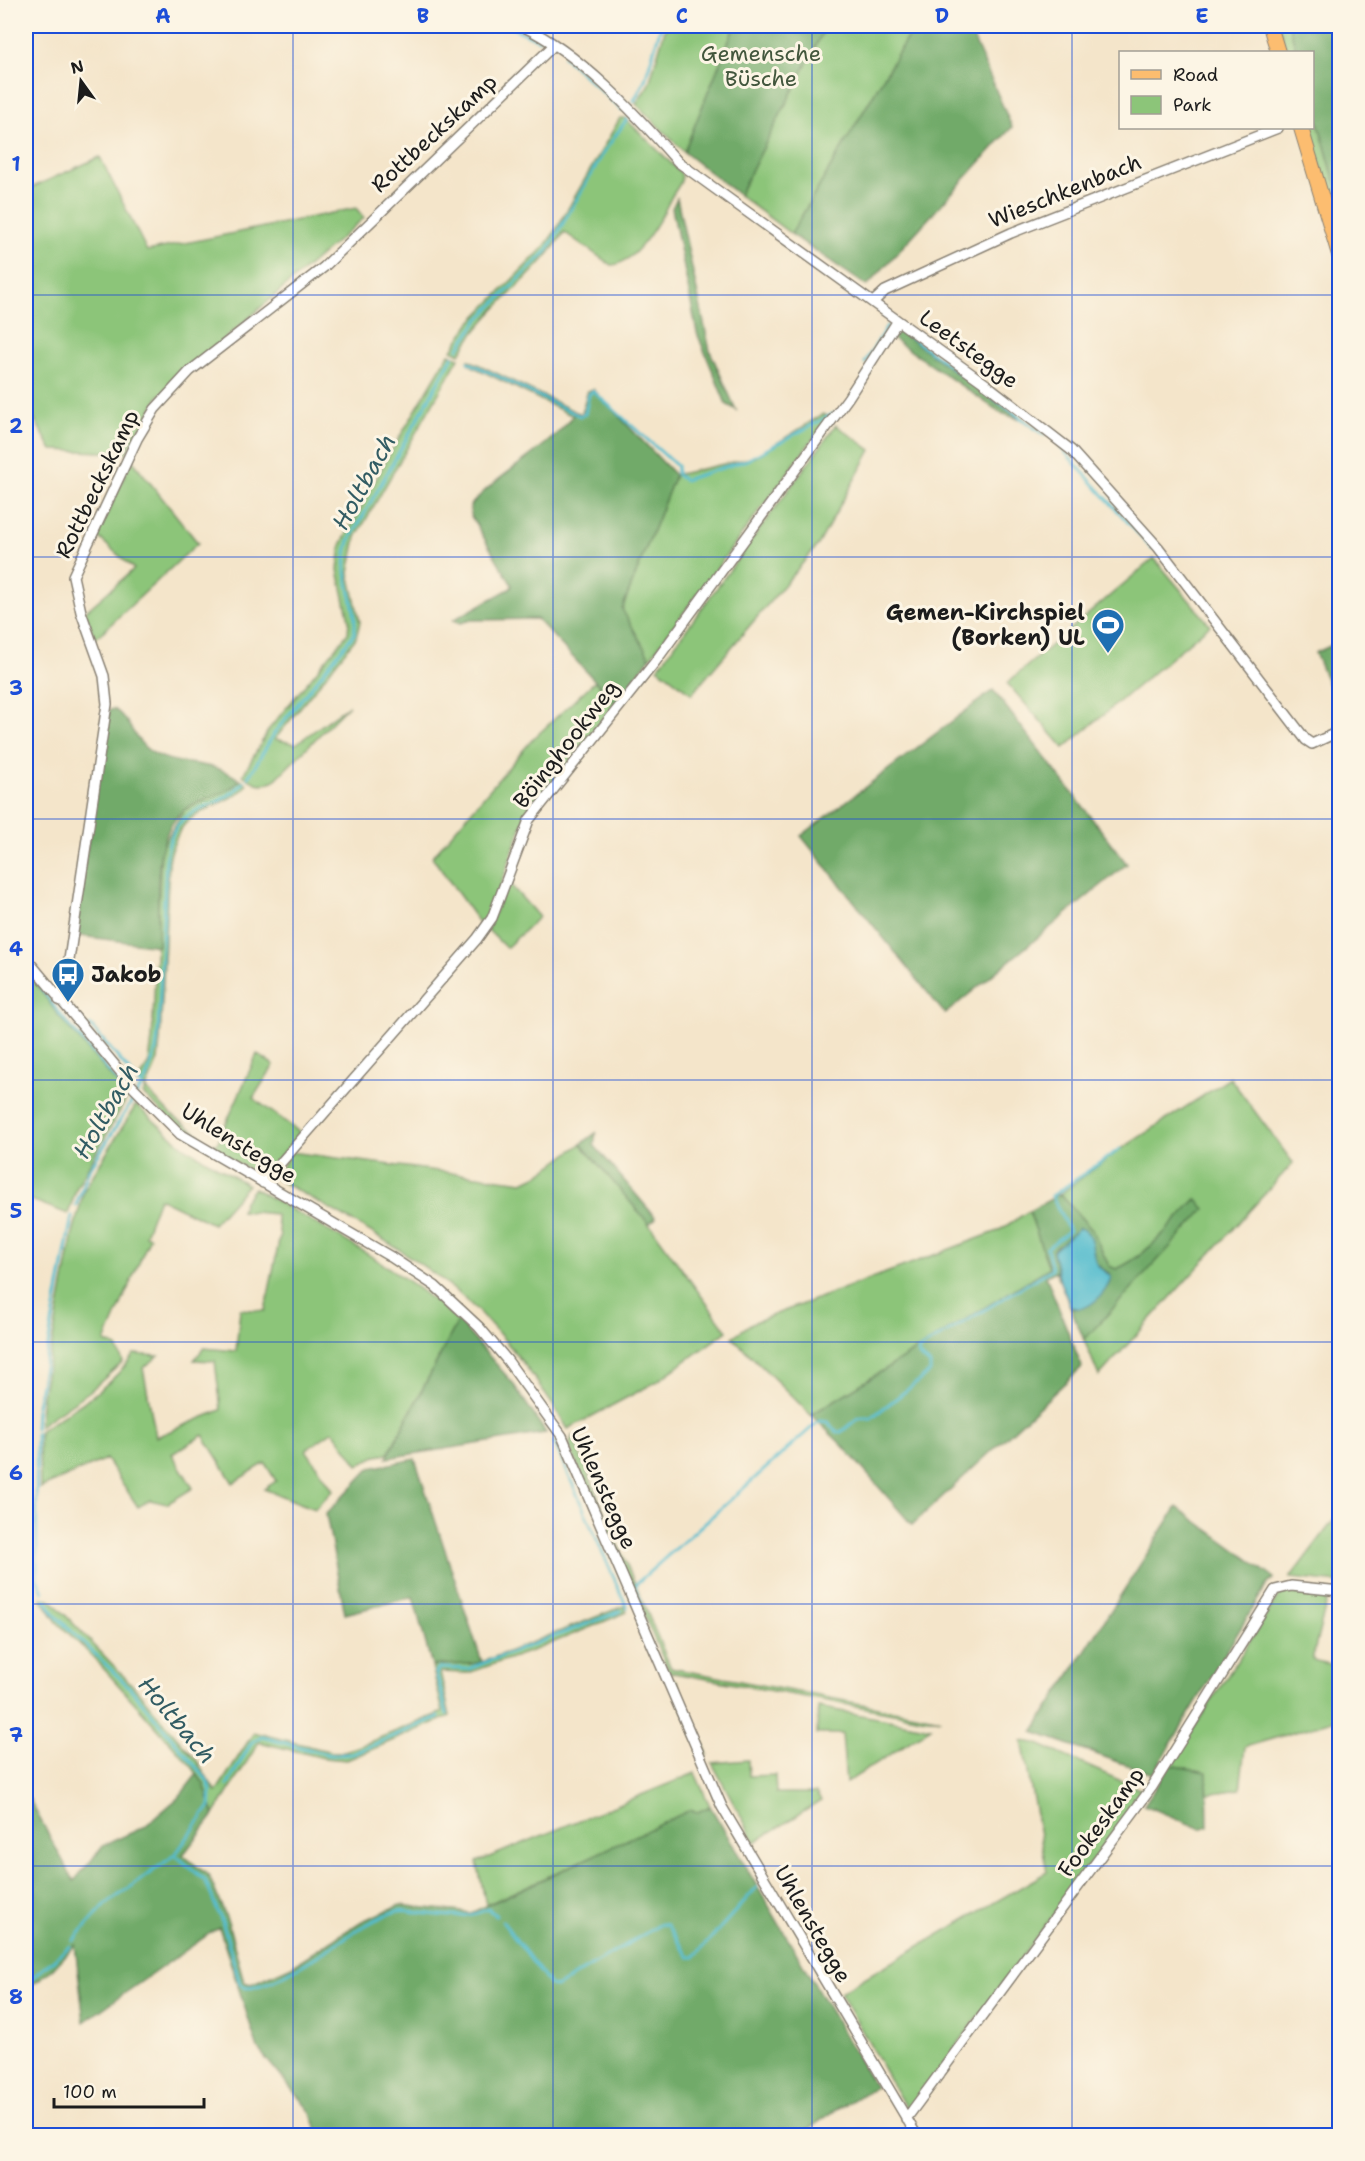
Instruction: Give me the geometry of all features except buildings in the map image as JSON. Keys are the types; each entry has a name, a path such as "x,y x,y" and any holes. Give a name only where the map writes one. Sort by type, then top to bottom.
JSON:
{"main road":[{"path":"1270,26 1278,51"},
{"path":"1301,129 1340,258"}],"street":[{"name":"Leetstegge","path":"522,26 554,45 622,103 678,162 873,302 897,322 987,384 1071,450 1158,547 1306,740 1312,744 1320,742 1340,731"},
{"name":"Rottbeckskamp","path":"59,1000 66,980 107,704 104,676 81,612 74,576 137,439 155,410 190,371 324,267 554,45"},
{"name":"Wieschkenbach","path":"873,302 885,291 1001,237 1275,129"},
{"name":"Böinghookweg","path":"263,1183 477,939 492,918 529,820 655,662 848,398 897,322"},
{"name":"Uhlenstegge","path":"26,958 133,1087 180,1134 381,1251 435,1286 479,1327 507,1360 562,1436 722,1807 916,2136"},
{"name":"Fookeskamp","path":"906,2119 1152,1787 1275,1590 1291,1586 1340,1591"}],"green space":[{"path":"666,26 735,26 684,152 636,104 649,84"},
{"name":"Gemensche Büsche","path":"735,26 826,26 739,195 684,152"},
{"path":"826,26 914,26 791,234 739,195"},
{"path":"914,26 968,26 1012,127 867,286 791,234"},
{"path":"1279,26 1289,26 1297,51 1287,51"},
{"path":"1289,26 1339,26 1339,196 1314,108 1314,51 1297,51"},
{"path":"1314,108 1339,196 1339,229 1309,129 1314,129"},
{"path":"620,118 625,118 681,173 682,177 647,239 630,257 611,265 564,232 540,264 483,322 460,354 452,350 470,323 544,247"},
{"path":"100,157 147,251 356,208 364,218 159,396 126,453 52,450 26,405 26,190"},
{"path":"677,198 710,351 736,410 726,404 697,333 672,208"},
{"path":"898,330 1019,419 1001,413 892,338"},
{"path":"449,354 459,358 356,537 349,573 360,622 356,638 275,739 296,744 349,705 275,780 262,784 255,782 243,775 269,729 348,633 349,620 338,570 341,545 389,455"},
{"path":"469,360 576,412 573,416 474,367 468,363"},
{"path":"593,389 675,475 622,609 650,658 616,703 537,619 471,620 460,623 453,620 511,588 512,585 471,516 470,506 482,493 552,438 576,412 582,414 587,391"},
{"path":"823,414 829,417 650,658 622,610 675,475 755,457"},
{"path":"836,425 871,450 818,545 692,694 658,668"},
{"path":"132,460 198,543 95,639 85,612 134,569 97,536"},
{"name":"Gemen-Kirchspiel (Borken) UL","path":"1154,558 1210,625 1064,748 1007,683"},
{"path":"1339,642 1339,710 1315,653"},
{"path":"595,681 616,703 525,816 490,916 482,927 432,857 531,741"},
{"path":"993,690 1127,864 945,1014 801,836"},
{"path":"114,709 124,718 140,742 151,752 172,760 217,768 240,780 221,794 184,810 173,823 165,838 158,874 158,946 73,935 109,710"},
{"path":"240,780 247,784 244,789 197,814 180,830 174,843 169,861 158,1060 146,1089 139,1081 149,1062 152,1039 161,848 184,810 233,787"},
{"path":"508,882 539,917 506,948 487,929"},
{"path":"32,977 57,1014 128,1096 77,1187 68,1214 26,1198 26,979"},
{"path":"257,1054 274,1065 253,1098 301,1133 266,1173 259,1175 217,1152 214,1143 217,1144"},
{"path":"1230,1078 1293,1163 1099,1376 1084,1340 1204,1209 1196,1199 1149,1248 1116,1269 1109,1266 1092,1230 1060,1194 1121,1149"},
{"path":"146,1089 170,1114 200,1135 192,1137 172,1122 143,1094"},
{"path":"136,1105 184,1147 248,1185 213,1224 159,1198 145,1235 150,1237 105,1342 117,1347 123,1362 90,1391 39,1426 42,1396 73,1233 84,1190"},
{"path":"596,1133 594,1145 656,1218 649,1224 581,1144"},
{"path":"581,1144 649,1224 727,1331 656,1382 568,1429 512,1348 461,1295 422,1265 382,1239 275,1178 291,1152 523,1182 540,1174"},
{"path":"254,1188 386,1266 435,1301 458,1321 388,1454 376,1456 358,1465 333,1431 306,1450 333,1490 315,1509 264,1489 276,1481 265,1463 233,1483 203,1435 172,1454 193,1488 167,1504 150,1500 138,1507 106,1459 40,1488 39,1431 103,1387 115,1377 134,1354 159,1356 143,1368 156,1437 221,1410 215,1361 194,1360 204,1348 236,1351 240,1309 265,1311 280,1236 276,1214 241,1211 244,1201"},
{"path":"1060,1194 1092,1230 1109,1266 1116,1269 1149,1248 1196,1199 1205,1209 1084,1340 1070,1306 1075,1309 1110,1274 1097,1265 1089,1236 1056,1246 1053,1251 1060,1282 1056,1271 1046,1276 1082,1367 912,1525 842,1445 811,1415 1049,1268 1029,1211"},
{"path":"1029,1211 1049,1268 811,1415 732,1337 752,1323 998,1231"},
{"path":"458,1321 512,1382 546,1433 387,1458"},
{"path":"572,1436 671,1668 941,1719 926,1719 669,1672 569,1446"},
{"path":"415,1459 482,1662 432,1666 413,1597 345,1614 326,1514 370,1468"},
{"path":"1177,1507 1274,1578 1266,1586 1153,1774 1033,1732"},
{"path":"1339,1513 1339,1583 1290,1578"},
{"path":"1282,1591 1329,1592 1312,1660 1339,1666 1339,1719 1245,1747 1240,1789 1208,1794 1206,1772 1170,1765"},
{"path":"41,1598 50,1599 134,1687 197,1761 216,1792 254,1732 332,1752 345,1752 443,1712 432,1666 482,1662 624,1606 627,1612 537,1649 468,1673 440,1672 450,1716 347,1760 324,1758 259,1742 214,1815 204,1784 193,1768 95,1659 57,1622"},
{"path":"671,1679 676,1680 708,1755 702,1754"},
{"path":"818,1707 931,1728 846,1783 842,1734 817,1734"},
{"path":"1022,1741 1036,1743 1144,1791 908,2112 840,1992 1047,1872"},
{"path":"748,1760 749,1776 775,1775 776,1793 816,1793 821,1801 755,1842 712,1763"},
{"path":"1170,1765 1207,1772 1208,1826 1201,1829 1144,1805"},
{"path":"695,1773 710,1806 698,1812 690,1811 486,1905 477,1862"},
{"path":"197,1774 204,1784 214,1815 183,1855 209,1876 228,1922 244,1982 251,1984 292,1966 362,1921 400,1905 471,1913 690,1810 698,1812 710,1806 875,2087 800,2135 319,2135 310,2111 258,2049 219,1927 84,2022 75,1945 53,1969 26,1989 26,1905 35,1892 26,1878 26,1793 74,1881 104,1845 144,1827 179,1797"}],"water":[{"path":"1079,1228 1088,1233 1097,1265 1111,1278 1101,1296 1083,1308 1070,1306 1060,1282 1053,1251"}],"waterway":[{"path":"508,26 539,40"},
{"name":"Holtbach","path":"634,101 645,80 661,26"},
{"path":"564,57 622,110"},
{"name":"Holtbach","path":"458,349 478,320 547,251 604,152 627,119"},
{"path":"865,363 887,326"},
{"path":"904,332 1044,435"},
{"name":"Holtbach","path":"248,778 275,732 354,634 354,612 346,567 349,541 453,356"},
{"path":"468,362 580,416 585,414 589,394 593,391 677,466 677,475 684,480 747,460 833,414"},
{"path":"1061,448 1152,549"},
{"name":"Holtbach","path":"76,1205 89,1170 146,1079 156,1050 166,860 170,840 177,826 186,817 232,793 244,782"},
{"path":"41,988 58,1012 133,1100"},
{"path":"90,1025 142,1086"},
{"path":"641,1601 635,1587 637,1583 819,1421 828,1422 836,1432 841,1432 858,1418 871,1418 930,1372 930,1364 919,1356 918,1350 1052,1269 1047,1248 1069,1231 1052,1196 1120,1149"},
{"name":"Holtbach","path":"35,1428 36,1411 72,1216"},
{"name":"Holtbach","path":"36,1433 37,1578 43,1592"},
{"path":"554,1442 627,1608"},
{"name":"Holtbach","path":"45,1599 54,1614 130,1688 207,1780 211,1791 210,1806 175,1855 104,1906 73,1941"},
{"path":"447,1714 436,1672 439,1668 468,1669 621,1611"},
{"path":"227,1785 252,1742 262,1737 330,1755 352,1754 438,1717"},
{"path":"175,1855 205,1880 223,1924 240,1984 250,1987 265,1984 282,1976 364,1926 394,1912 407,1910 455,1916 471,1915 488,1909 496,1915"},
{"path":"502,1921 550,1985 556,1987 661,1924 667,1925 689,1957 694,1957 757,1887"},
{"name":"Holtbach","path":"26,1983 70,1946"}],"place":[{"name":"Gemen-Kirchspiel (Borken) UL","path":"1108,654"},
{"name":"Jakob","path":"68,1003"}]}
